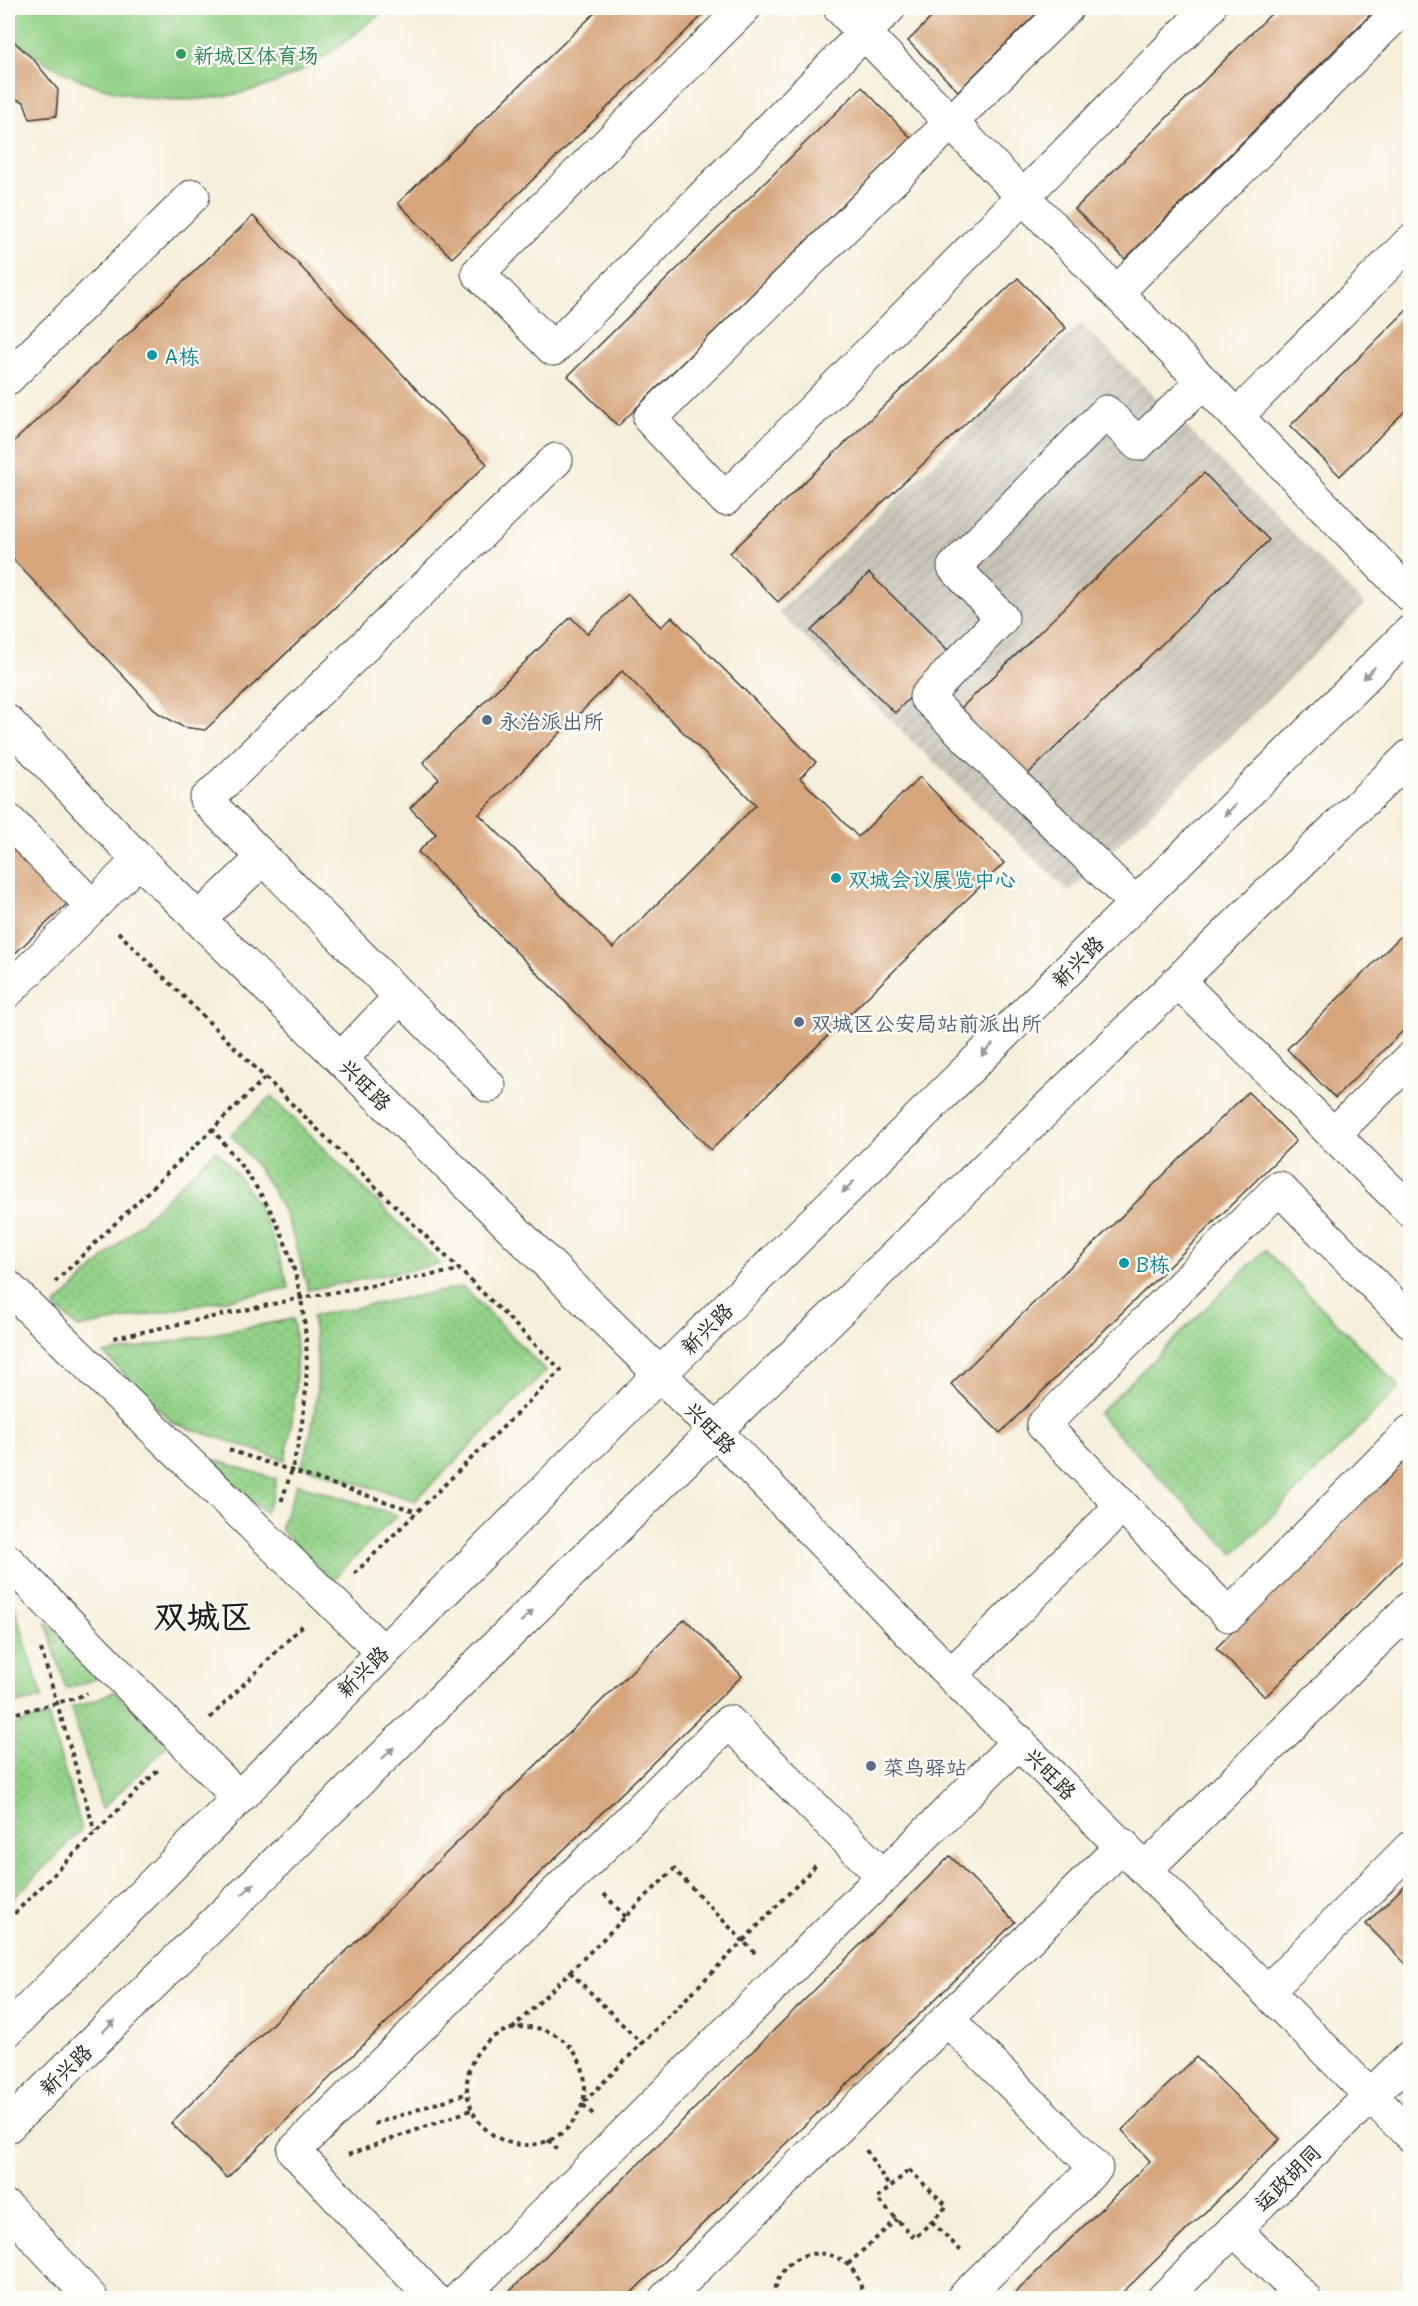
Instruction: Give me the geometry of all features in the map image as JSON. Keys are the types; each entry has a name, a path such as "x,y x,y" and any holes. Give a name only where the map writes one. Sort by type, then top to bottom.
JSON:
{"street":[{"path":"744,8 478,273 553,349 889,8"},
{"path":"840,8 1410,595"},
{"path":"1067,8 650,418 725,499 1209,8"},
{"path":"1117,292 1403,8"},
{"path":"8,378 193,196"},
{"path":"1237,416 1410,242"},
{"path":"1135,903 926,697 1002,618 954,567 1106,412 1138,444 1203,382"},
{"path":"489,1086 206,800 556,460"},
{"name":"新兴路","path":"8,2030 382,1651 1410,632"},
{"name":"兴旺路","path":"8,722 139,860 660,1374 951,1675 1410,2135"},
{"name":"新兴路","path":"8,2126 715,1431 1410,756"},
{"path":"8,820 92,906"},
{"path":"199,919 263,858"},
{"path":"8,991 139,860"},
{"path":"1179,982 1410,1210"},
{"path":"341,1059 400,997"},
{"path":"1335,1134 1410,1059"},
{"path":"1410,1321 1279,1188 1043,1425 1228,1615 1410,1432"},
{"path":"18,1297 382,1651"},
{"path":"951,1675 1122,1506"},
{"path":"8,1561 238,1797"},
{"path":"1146,1869 1410,1608"},
{"path":"433,2298 294,2151 729,1722 884,1877"},
{"path":"460,2298 1019,1741"},
{"path":"666,2298 1122,1845"},
{"path":"1268,1991 1410,1848"},
{"path":"947,2019 1096,2168 963,2298"},
{"name":"运政胡同","path":"1164,2298 1410,2057"},
{"path":"8,2208 91,2298"},
{"path":"1234,2229 1304,2298"}],"path":[{"path":"92,906 561,1370 328,1599"},
{"path":"18,1297 212,1128 266,1077"},
{"path":"212,1128 243,1167 270,1211 289,1256 300,1298 308,1356 306,1404 293,1471 267,1539"},
{"path":"70,1348 300,1298 461,1270"},
{"path":"226,1450 417,1512"},
{"path":"40,1648 95,1832"},
{"path":"8,1715 76,1698 121,1677"},
{"path":"582,2104 844,1837"},
{"path":"512,2029 674,1869 743,1941"},
{"path":"570,1971 642,2044"},
{"path":"543,2028 560,2036 573,2049 582,2066 586,2086 582,2104 572,2124 556,2137 537,2144 517,2144 498,2138 482,2125 471,2110 468,2093 469,2071 476,2053 489,2039 505,2030 512,2029 543,2028"},
{"path":"370,2126 468,2093"},
{"path":"310,2168 471,2110"},
{"path":"846,2119 890,2188"},
{"path":"909,2170 947,2206 915,2238 877,2199 890,2188 909,2170"},
{"path":"848,2264 897,2218"},
{"path":"775,2298 779,2277 787,2266 799,2257 814,2253 829,2254 848,2264 860,2283 862,2298"}],"shaded area":[{"path":"1081,323 1365,605 1069,892 778,612"}],"green space":[{"name":"新城区体育场","path":"8,8 387,8 321,59 277,82 243,93 207,99 171,100 135,96 100,87 67,74 36,56 8,33"},
{"path":"271,1096 440,1264 308,1290 294,1240 278,1201 260,1171 231,1135"},
{"path":"216,1150 243,1182 262,1214 289,1288 78,1328 55,1306"},
{"path":"1265,1250 1400,1387 1234,1554 1098,1414"},
{"path":"463,1287 546,1371 415,1501 302,1466 312,1428 317,1392 317,1355 312,1316"},
{"path":"293,1319 296,1355 295,1390 285,1460 173,1423 104,1354"},
{"path":"209,1458 276,1479 273,1496 265,1513"},
{"path":"297,1484 397,1515 332,1580 280,1529"},
{"path":"8,1586 43,1698 8,1705"},
{"path":"46,1622 100,1677 66,1689"},
{"path":"114,1691 168,1745 102,1809 71,1708"},
{"path":"48,1716 82,1829 8,1904 8,1726"}],"building":[{"path":"600,8 710,8 452,258 398,203"},
{"path":"941,8 1042,8 958,91 908,41"},
{"path":"1277,8 1377,8 1125,259 1075,209"},
{"path":"8,36 34,60 58,90 56,116 30,119 24,102 8,96"},
{"path":"862,87 911,138 618,426 568,376"},
{"path":"253,216 487,464 205,730 183,727 158,713 8,554 8,447"},
{"path":"1018,278 1066,328 778,602 730,553"},
{"path":"1410,307 1410,406 1340,476 1290,426"},
{"path":"1204,473 1269,540 1026,776 961,708"},
{"path":"869,573 952,654 895,713 811,631"},
{"name":"双城会议展览中心","path":"628,594 661,627 672,617 816,762 800,778 858,837 920,777 1004,863 711,1150 418,852 436,834 410,808 439,779 423,762 571,617 587,634","holes":["622,671 756,805 613,948 479,814"]},
{"path":"8,837 69,902 8,960"},
{"path":"1410,927 1410,1024 1335,1098 1287,1049"},
{"name":"B栋","path":"1248,1092 1296,1141 1000,1433 951,1384"},
{"path":"1410,1456 1410,1553 1265,1697 1216,1648"},
{"path":"685,1619 742,1676 227,2178 171,2123"},
{"path":"950,1856 1015,1922 626,2298 503,2298"},
{"path":"1410,1880 1410,1968 1366,1924"},
{"path":"1196,2057 1280,2139 1117,2298 1010,2298 1150,2161 1122,2130"}],"place":[{"name":"新城区体育场","path":"181,54"},
{"name":"A栋","path":"152,355"},
{"name":"永治派出所","path":"487,720"},
{"name":"双城会议展览中心","path":"836,878"},
{"name":"双城区公安局站前派出所","path":"799,1022"},
{"name":"B栋","path":"1124,1263"},
{"name":"菜鸟驿站","path":"871,1766"}],"district":[{"name":"双城区","path":"203,1614"}]}
